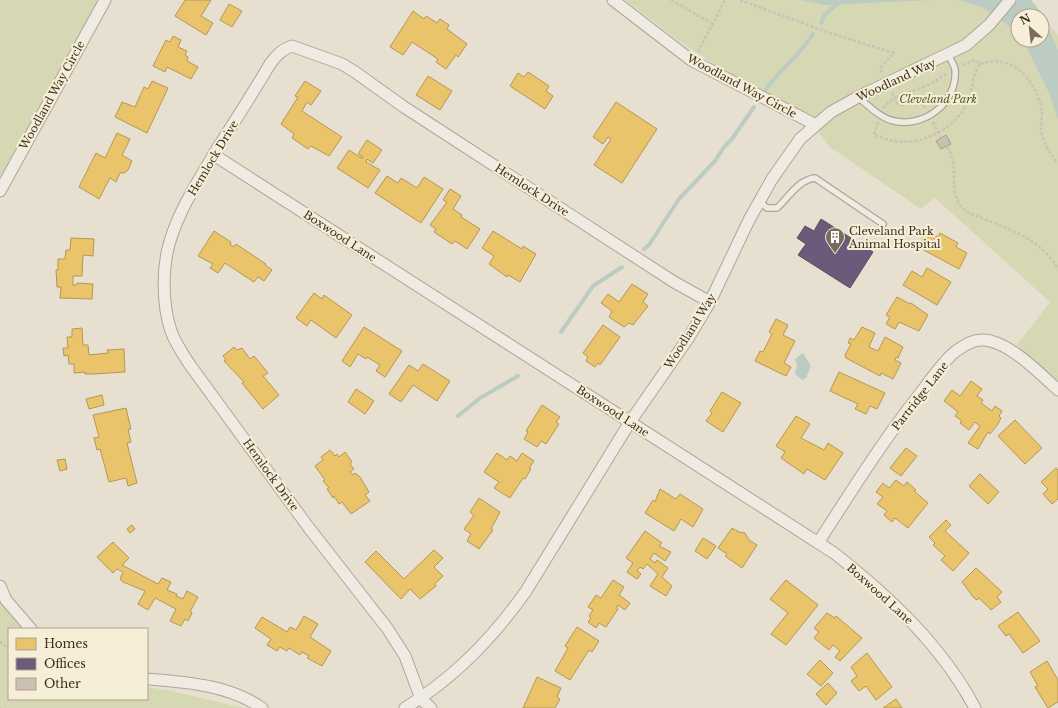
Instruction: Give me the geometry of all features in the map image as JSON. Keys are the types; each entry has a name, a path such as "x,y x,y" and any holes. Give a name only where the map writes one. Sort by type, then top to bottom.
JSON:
{"street":[{"name":"Woodland Way Circle","path":"0,191 105,0"},
{"name":"Woodland Way Circle","path":"613,0 693,61 816,125"},
{"name":"Woodland Way","path":"405,708 421,699 466,662 507,618 630,422 689,337 710,302 759,201 772,179 800,139 831,112 858,97 949,55 966,45 989,25 1010,0"},
{"name":"Hemlock Drive","path":"421,699 405,656 387,628 309,528 190,365 170,330 166,301 165,265 176,223 199,178 274,59 284,49 292,46 342,64 410,112 674,282 710,302"},
{"name":"Boxwood Lane","path":"214,155 818,543 851,566 914,624 938,651 967,692 975,708"},
{"name":"Partridge Lane","path":"818,543 853,488 905,413 956,351 967,344 979,340 989,341 1001,345 1021,358 1058,390"},
{"path":"0,586 6,600 30,628"},
{"path":"148,679 224,690 251,701 262,708"},
{"path":"421,699 431,708"}],"lane":[{"path":"858,97 883,118 906,122 921,120 930,116 943,105 952,91 955,69 949,55"},
{"path":"759,201 767,208 777,208 798,185 809,178 815,178 883,224"}],"path":[{"path":"671,0 713,24"},
{"path":"693,61 725,0"},
{"path":"740,0 830,33 894,53 880,68"},
{"path":"925,107 919,101 902,105 897,103 894,98 931,84 955,69 975,60 980,64 987,61 1001,62 1025,74 1032,83 1038,95 1042,112 1041,130 1050,153 1058,163"},
{"path":"932,120 941,138"},
{"path":"947,147 953,155 955,198 961,207 967,212 1025,237 1052,259 1058,269"}],"green space":[{"path":"0,0 98,0 0,178"},
{"name":"Cleveland Park","path":"625,0 1027,0 1022,8 1010,8 1010,48 1050,48 1050,26 1058,35 1058,382 1017,345 1050,302 935,198 921,209 830,147 803,111 721,69 674,37"},
{"path":"0,597 22,628 8,628 8,700 148,700 148,687 172,691 243,708 0,708"}],"shaded area":[{"path":"800,0 930,0 826,5"},
{"path":"959,0 1031,0 1037,8 1010,8 1010,27 982,7"},
{"path":"1050,31 1058,50 1058,120 1049,93 1027,48 1050,48"},
{"path":"803,353 811,366 806,378 802,380 795,374 797,365 795,359"}],"building: Homes":[{"path":"185,0 211,0 201,16 213,23 206,35 175,16"},
{"path":"229,4 242,11 232,27 220,20"},
{"path":"413,11 424,19 426,16 437,23 440,19 449,25 447,29 467,44 458,57 456,55 446,69 436,62 438,59 412,42 403,55 390,47"},
{"path":"173,36 181,40 178,47 187,51 185,55 188,57 187,61 198,67 191,79 167,67 165,72 153,66 166,40 170,42"},
{"path":"528,72 549,86 546,91 553,96 545,109 510,86 518,73 524,77"},
{"path":"428,76 452,91 440,110 416,95"},
{"path":"152,81 168,88 147,133 115,117 122,102 135,107 144,87 148,89"},
{"path":"305,81 321,91 311,105 307,102 302,111 342,137 329,156 311,146 308,149 292,138 294,134 281,124 298,97 295,96"},
{"path":"616,102 657,129 622,183 594,165 611,139 608,137 603,144 593,137"},
{"path":"117,133 130,139 122,155 132,161 128,170 124,173 120,173 116,182 110,178 99,199 79,187 96,153 105,158"},
{"path":"367,140 382,150 373,163 367,159 366,162 380,170 368,188 337,168 349,150 361,158 363,157 358,154"},
{"path":"387,176 398,183 401,178 417,188 424,177 443,189 421,223 375,193"},
{"path":"450,189 461,196 453,209 462,215 461,217 480,229 467,249 455,241 452,244 434,232 436,229 430,225 447,202 443,200"},
{"path":"214,231 231,242 230,244 234,247 236,244 266,264 265,265 272,270 264,281 258,277 254,282 225,263 218,273 210,268 213,264 198,256"},
{"path":"493,231 522,249 523,246 536,254 520,282 508,275 507,277 489,264 494,256 482,248"},
{"path":"927,231 938,237 940,233 958,243 956,247 967,253 959,269 918,247"},
{"path":"71,238 94,239 93,256 83,255 82,276 73,276 73,285 77,285 77,283 93,284 92,299 60,298 61,287 57,287 56,270 58,270 58,259 65,259 66,250 70,250"},
{"path":"927,268 951,282 937,305 903,285 912,271 922,277"},
{"path":"632,284 648,294 643,302 648,306 633,325 629,323 624,327 609,317 612,311 601,303 608,294 619,302"},
{"path":"314,293 322,299 324,295 352,315 336,338 311,320 307,326 296,318"},
{"path":"897,297 910,304 911,303 928,315 919,331 899,322 895,329 886,324 890,317 886,315"},
{"path":"776,319 788,325 783,335 795,341 784,363 791,367 786,376 755,361 760,351 763,352 772,334 769,332"},
{"path":"603,325 620,337 600,365 598,363 595,367 586,361 588,357 583,353"},
{"path":"364,327 402,351 385,377 376,371 380,365 367,357 366,359 358,354 350,367 342,361"},
{"path":"862,327 875,333 869,347 878,351 885,337 903,347 898,358 896,357 895,360 901,363 893,379 881,373 880,376 846,358 845,355 851,344 848,343 850,338 854,340"},
{"path":"82,328 83,345 88,345 89,355 108,353 107,350 124,349 125,372 94,374 85,374 85,372 74,373 74,364 69,364 68,355 64,356 63,348 68,348 67,337 72,337 72,329"},
{"path":"234,347 237,350 242,348 250,359 254,356 268,373 263,376 279,395 263,409 242,383 244,382 224,361 226,360 223,356"},
{"path":"423,364 450,381 437,401 413,385 401,402 389,394 409,365 418,371"},
{"path":"839,372 885,393 877,409 870,406 866,414 855,409 858,404 830,391"},
{"path":"971,381 982,389 977,396 983,400 981,403 992,411 995,406 1002,411 999,416 1001,418 998,424 990,434 988,432 978,449 968,443 980,426 975,422 969,430 960,423 962,421 955,416 958,412 944,401 952,390 960,396"},
{"path":"356,389 374,401 365,414 348,402"},
{"path":"722,392 741,403 723,432 706,421 712,413 710,411"},
{"path":"102,395 104,405 89,409 86,399"},
{"path":"542,405 560,417 556,422 559,424 546,444 541,441 537,447 524,439 528,432 526,431"},
{"path":"126,408 131,429 128,429 131,442 127,443 137,483 128,486 126,478 109,482 100,449 97,450 94,438 99,437 93,415"},
{"path":"796,416 810,424 801,438 824,450 828,443 843,453 825,480 807,469 804,474 781,458 785,452 776,446"},
{"path":"1015,420 1042,448 1025,464 998,436"},
{"path":"906,448 917,456 901,476 890,468"},
{"path":"330,450 335,456 337,454 339,457 345,452 352,462 350,464 354,469 350,472 353,475 355,473 360,477 369,492 365,495 370,501 351,514 342,502 339,504 334,496 333,498 327,489 329,488 323,481 325,480 315,466 323,460 321,457"},
{"path":"497,453 507,460 510,456 517,461 522,453 534,461 529,468 531,469 525,479 523,478 510,498 494,488 499,482 484,472"},
{"path":"65,459 67,469 60,471 57,460"},
{"path":"1056,468 1058,470 1058,499 1052,504 1043,494 1048,489 1041,482"},
{"path":"980,474 999,492 988,504 969,486"},
{"path":"896,480 904,486 907,482 916,490 914,491 928,503 908,528 895,518 892,522 884,515 887,511 877,504 883,497 876,492 883,483 889,488"},
{"path":"660,489 676,499 680,494 703,509 693,527 681,519 674,531 645,513 653,500 655,502"},
{"path":"479,498 500,512 491,529 493,530 479,549 467,541 471,534 464,529 474,515 470,512"},
{"path":"946,520 951,525 945,531 969,553 953,571 941,560 945,556 933,545 935,543 929,537"},
{"path":"132,525 135,529 130,533 127,529"},
{"path":"732,528 739,532 745,533 749,540 757,545 742,568 725,556 727,554 718,548"},
{"path":"645,531 662,543 659,546 671,552 665,561 654,553 650,559 655,563 657,560 668,568 662,577 672,586 666,596 650,586 658,574 647,564 643,569 640,567 637,571 641,574 637,579 627,572 633,563 626,558"},
{"path":"703,538 716,546 707,559 695,551"},
{"path":"113,542 129,558 122,565 158,584 162,578 171,582 167,590 177,594 176,596 183,599 187,591 198,597 190,612 192,613 188,621 185,619 181,626 170,621 176,609 155,598 148,610 138,604 145,591 123,582 120,579 123,572 117,569 113,573 97,557"},
{"path":"434,550 443,558 434,567 443,576 435,584 436,586 420,599 410,589 401,599 365,562 376,551 404,579"},
{"path":"976,568 1002,592 997,597 1001,602 991,610 979,598 977,600 974,598 962,582"},
{"path":"613,580 624,587 619,595 630,603 625,610 618,605 618,609 606,627 599,623 596,628 588,622 591,618 589,616 593,610 588,607 596,595 601,598"},
{"path":"786,580 818,605 786,645 771,634 788,613 770,599"},
{"path":"1018,612 1040,641 1023,653 1009,634 1006,636 998,626"},
{"path":"827,613 835,618 836,616 862,638 840,661 835,657 840,651 833,645 829,650 814,638 819,632 814,628"},
{"path":"304,616 318,624 310,637 331,651 322,666 307,658 309,656 302,652 300,655 289,648 287,651 280,647 277,651 267,645 271,639 255,628 262,617 287,632 290,627 296,630"},
{"path":"577,627 599,641 592,652 589,650 570,680 555,671 568,648 565,646"},
{"path":"867,653 892,687 876,700 866,686 859,691 851,681 857,676 851,667"},
{"path":"820,660 833,673 821,686 807,674"},
{"path":"1047,661 1058,680 1058,702 1048,708 1035,687 1038,686 1030,672"},
{"path":"537,677 561,688 557,697 560,699 555,708 523,708"},
{"path":"828,683 837,693 826,705 816,694"},
{"path":"896,699 902,708 883,708"}],"building: Offices":[{"name":"Cleveland Park Animal Hospital","path":"821,219 873,252 850,288 798,255 806,244 797,238 805,226 814,231"}],"building: Other":[{"path":"946,135 951,144 941,149 936,141"}],"waterway":[{"path":"821,23 824,16 841,0"},
{"path":"766,89 803,48 813,34"},
{"path":"644,249 649,245 679,199 715,161 754,107"},
{"path":"561,332 593,286 622,267"},
{"path":"458,416 480,398 518,376"}],"place":[{"name":"Cleveland Park Animal Hospital","path":"835,254"}]}
